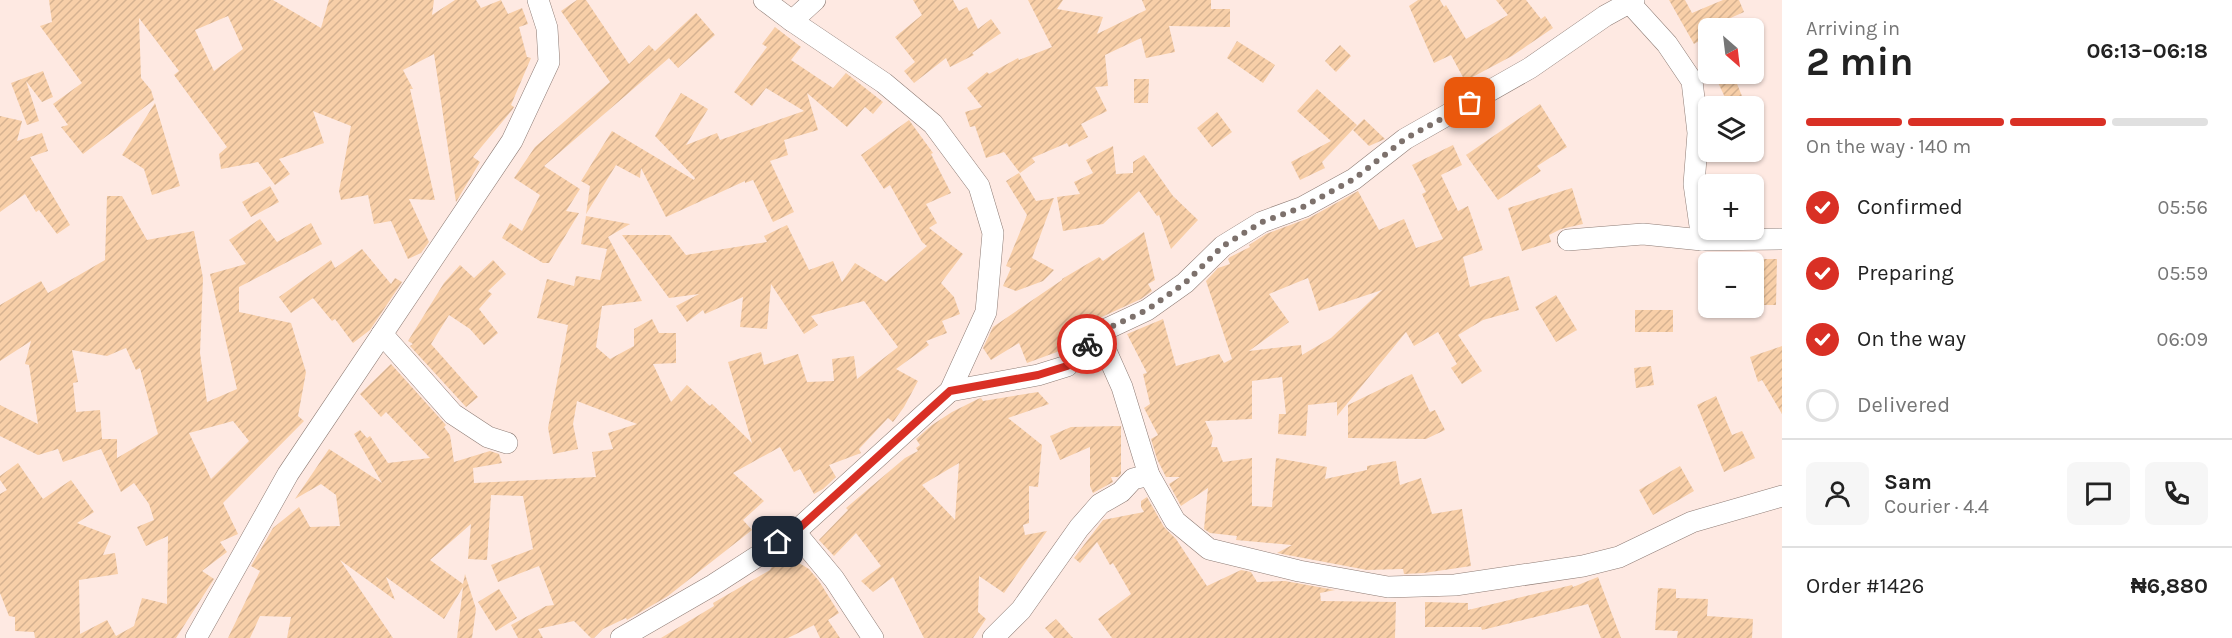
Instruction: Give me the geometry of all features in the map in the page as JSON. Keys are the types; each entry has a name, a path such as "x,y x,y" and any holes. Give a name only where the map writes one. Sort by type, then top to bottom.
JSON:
{"street":[{"path":"196,638 288,474 512,141 549,62 547,28 538,0"},
{"path":"621,638 713,585 795,532 950,391 986,312 993,233 979,186 933,124 884,83 764,0"},
{"path":"792,21 815,0"},
{"path":"950,391 1038,375 1067,366 1098,333 1147,310 1185,283 1223,246 1262,222 1303,207 1354,179 1405,139 1530,68 1630,1 1667,44 1692,81 1698,133 1694,184 1698,212"},
{"path":"1568,240 1643,234 1698,240"},
{"path":"1764,239 1782,239"},
{"path":"1098,333 1122,387 1149,475 1175,521 1209,549 1299,571 1388,587 1455,585 1582,566 1619,557 1692,522 1782,496"},
{"path":"382,334 453,414 488,436 507,443"},
{"path":"993,638 1021,610 1079,528 1100,504 1121,492 1133,479 1149,475"},
{"path":"795,532 834,579 873,638"}],"building":[{"path":"49,0 273,0 321,28 329,0 434,0 432,15 455,0 476,0 481,8 501,0 508,14 522,8 528,24 519,27 527,57 531,58 511,105 514,107 473,157 480,162 456,202 434,54 403,70 413,89 410,89 435,200 409,199 429,242 421,253 408,259 391,221 374,224 368,195 341,200 339,191 351,126 313,111 324,143 279,159 290,174 275,185 258,162 221,169 219,154 227,147 174,75 179,71 139,18 141,78 151,90 154,100 83,154 61,127 68,125 53,104 82,83 40,26 52,22","holes":["228,16 243,49 214,71 195,30"]},
{"path":"577,0 586,0 629,64 649,45 655,51 696,13 715,35 678,68 669,58 544,166 580,189 566,211 579,213 549,263 543,263 502,238 510,223 522,231 540,195 514,178 535,147 610,82 561,11"},
{"path":"913,0 953,0 959,11 967,7 978,29 991,19 1001,33 972,53 974,55 950,67 946,58 914,83 904,71 915,62 895,37 922,15"},
{"path":"1028,0 1063,0 1057,9 1103,17 1097,34 1146,10 1142,0 1211,0 1211,9 1230,9 1230,27 1169,26 1175,52 1146,58 1141,38 1105,55 1108,86 1095,87 1107,111 1081,124 1088,137 1069,147 1067,143 1032,158 1035,162 1020,173 1004,152 986,158 975,126 970,127 965,112 982,107 967,88 987,72 989,74 1018,58 1019,60 1052,47"},
{"path":"1418,0 1440,0 1444,7 1446,5 1466,39 1508,15 1496,0 1526,0 1541,19 1545,16 1553,28 1512,56 1465,81 1451,55 1434,63 1409,6"},
{"path":"1669,0 1685,0 1692,13 1723,0 1739,0 1744,12 1730,18 1698,18 1698,42 1694,44"},
{"path":"775,27 801,47 791,60 833,88 846,73 883,102 873,114 865,107 847,127 807,93 818,130 784,140 788,155 770,161 794,212 773,222 753,180 745,183 745,181 666,217 641,168 640,178 616,165 586,214 590,186 581,181 612,131 694,180 695,178 655,136 681,93 708,109 686,145 717,133 720,140 804,111 766,88 752,106 734,92 767,47 762,44"},
{"path":"1237,41 1275,65 1263,83 1227,58"},
{"path":"1340,45 1351,56 1336,72 1325,61"},
{"path":"43,71 53,97 42,102 26,81 39,121 27,125 11,83"},
{"path":"1134,79 1149,79 1148,103 1134,103"},
{"path":"1719,84 1737,84 1742,96 1724,96"},
{"path":"1317,89 1357,125 1322,162 1325,168 1300,180 1291,162 1331,141 1297,111"},
{"path":"155,103 180,186 152,195 144,169 122,155"},
{"path":"1540,104 1567,147 1537,166 1541,171 1498,200 1466,155"},
{"path":"1217,112 1232,132 1212,147 1197,128"},
{"path":"0,116 22,121 17,141 42,133 48,151 30,157 70,225 57,234 39,210 36,212 25,194 0,212"},
{"path":"1364,119 1385,139 1369,146 1353,130"},
{"path":"909,120 933,153 931,154 951,193 926,204 937,223 929,228 963,254 941,283 954,297 960,314 942,321 947,333 926,341 929,345 896,369 918,381 904,407 893,422 888,418 859,449 861,453 829,465 836,477 823,489 814,494 800,469 794,472 780,447 733,473 764,501 743,520 752,530 668,596 627,620 626,618 603,629 594,638 591,638 574,621 538,629 543,638 518,638 511,625 546,606 554,605 539,566 498,582 491,565 533,549 523,496 491,495 487,560 468,559 471,524 430,560 463,584 465,574 476,609 472,638 457,638 463,587 444,619 386,577 395,600 340,560 393,638 287,638 291,617 260,616 250,638 228,638 260,571 251,566 273,528 299,507 310,527 340,526 336,495 321,484 295,499 329,449 382,483 354,434 360,430 367,438 370,436 388,463 430,458 386,412 381,417 360,394 391,364 446,425 444,427 450,435 454,462 490,451 499,454 502,463 473,468 474,483 596,477 592,452 613,449 608,433 637,424 577,401 573,424 578,449 553,454 548,428 568,325 537,318 547,279 574,286 576,276 600,280 607,249 581,244 586,216 630,224 608,237 642,301 602,306 596,347 610,359 634,346 634,329 652,319 659,333 676,333 676,363 653,364 671,402 687,385 710,406 712,404 752,443 728,362 761,352 764,365 798,354 807,382 834,381 832,359 854,356 857,379 898,347 864,301 811,316 818,325 804,334 771,284 767,329 740,327 743,297 705,314 703,310 687,322 676,306 699,294 669,298 622,235 670,235 686,255 767,242 764,236 787,225 809,270 833,261 842,282 855,263 886,282 927,246 922,242 890,185 884,189 861,155"},
{"path":"1453,145 1462,165 1441,175 1458,211 1468,206 1483,250 1463,257 1470,287 1509,276 1519,310 1483,320 1458,335 1482,371 1462,384 1451,368 1457,364 1438,332 1414,346 1406,332 1337,416 1337,402 1308,405 1306,436 1278,434 1279,414 1286,414 1282,377 1252,381 1252,419 1205,421 1213,438 1211,447 1217,447 1223,462 1252,458 1252,506 1272,507 1276,458 1327,467 1325,479 1367,470 1367,466 1396,461 1400,485 1421,478 1432,514 1462,509 1471,566 1404,574 1403,569 1367,570 1277,553 1292,545 1236,540 1237,536 1210,533 1204,529 1208,488 1181,506 1169,484 1180,477 1166,477 1157,459 1151,439 1158,435 1144,408 1150,404 1143,374 1147,373 1127,334 1163,319 1176,366 1219,354 1224,363 1232,359 1206,281 1218,268 1230,264 1228,259 1230,257 1250,247 1249,245 1266,234 1309,218 1358,191 1379,230 1404,219 1416,248 1443,239 1422,194 1426,192 1412,165","holes":["1308,278 1319,311 1382,290 1331,338 1302,355 1301,345 1249,351 1289,322 1269,294"]},
{"path":"1113,146 1116,174 1133,173 1133,162 1144,155 1173,196 1198,220 1171,249 1159,215 1157,216 1139,191 1103,224 1063,231 1057,197 1080,194 1074,182 1093,173 1086,160"},
{"path":"1019,173 1036,201 1054,198 1032,258 1054,270 1043,281 1016,291 1003,286 1011,268 1006,266 1027,215 1006,181"},
{"path":"270,186 279,202 251,217 242,202"},
{"path":"1572,188 1583,224 1561,229 1549,235 1551,242 1522,251 1508,208"},
{"path":"107,196 122,196 147,240 194,231 203,278 200,353 207,402 237,389 210,274 246,264 229,240 260,219 277,242 311,223 322,244 239,287 239,312 291,323 306,372 298,416 304,421 223,503 238,534 220,542 227,552 202,571 214,579 176,638 35,638 34,632 15,631 15,617 9,616 0,593 0,494 7,490 0,476 18,463 43,499 71,480 94,512 77,523 111,536 103,555 115,553 118,574 79,580 80,634 107,620 116,636 134,626 142,598 167,604 168,536 146,546 137,527 154,520 149,504 134,483 121,492 101,449 63,462 58,449 38,455 0,436 0,405 38,424 29,365 25,364 31,341 0,361 0,305 41,281 48,293 105,260","holes":["126,348 136,370 140,368 158,434 117,458 117,439 102,439 100,410 76,412 73,383 78,382 72,350 107,356","233,421 249,441 211,479 189,433"]},
{"path":"1144,232 1155,280 1148,284 1152,291 1141,299 1093,321 1067,337 1070,344 1065,349 1027,363 1019,343 991,360 983,348 993,327 1062,279 1099,257 1103,261"},
{"path":"362,249 391,284 395,278 402,282 370,330 353,343 335,319 332,321 313,298 291,313 279,297 331,260 335,268"},
{"path":"1764,259 1777,259 1776,305 1764,305"},
{"path":"493,260 506,274 488,291 492,294 479,309 498,333 484,345 470,329 449,315 431,344 478,397 466,407 408,341 444,283 460,265 474,278"},
{"path":"1556,295 1577,330 1556,342 1535,307"},
{"path":"1635,310 1673,310 1673,332 1635,332"},
{"path":"1782,346 1782,414 1762,380 1758,382 1750,357"},
{"path":"1651,366 1654,385 1636,388 1634,368"},
{"path":"1412,374 1430,412 1435,410 1445,430 1426,439 1348,438 1348,405"},
{"path":"1038,392 1049,404 1008,418 1042,445 1038,487 1029,486 1029,523 1023,525 1025,535 1047,531 1004,593 979,576 978,612 986,619 973,638 924,638 893,577 873,592 861,581 881,566 856,533 834,556 819,540 848,510 846,508 905,458 918,451 916,448 920,445 916,439 932,425 978,399 981,398 983,401","holes":["959,463 955,520 922,485"]},
{"path":"1716,396 1732,435 1742,431 1755,458 1724,472 1697,405"},
{"path":"1121,426 1121,474 1118,477 1111,477 1113,482 1093,493 1090,486 1090,447 1060,460 1050,436 1071,427"},
{"path":"1680,466 1694,491 1653,515 1639,490"},
{"path":"1147,497 1164,527 1176,539 1207,586 1241,570 1251,572 1257,582 1285,581 1335,590 1320,593 1321,601 1396,602 1395,638 1112,638 1098,619 1131,594 1113,563 1110,565 1097,542 1080,563 1074,558 1103,520 1144,512 1141,501"},
{"path":"784,554 809,569 819,581 839,613 828,620 840,638 820,638 814,625 788,638 661,638 714,606 713,603 770,570 776,559"},
{"path":"1598,577 1621,638 1601,638 1588,604 1482,630 1481,627 1425,627 1425,602 1468,603 1468,610 1572,585 1573,587"},
{"path":"1658,588 1676,589 1676,598 1708,599 1707,616 1753,619 1752,638 1677,638 1678,631 1655,630"},
{"path":"499,589 517,618 496,631 478,602"},
{"path":"1056,619 1073,638 1054,638 1045,628"}],"way so far":[{"path":"1087,344 1098,333 1147,310 1185,283 1223,246 1262,222 1303,207 1354,179 1405,139 1470,103"}],"route":[{"path":"778,542 795,532 950,391 1038,375 1067,366 1087,344"}]}
